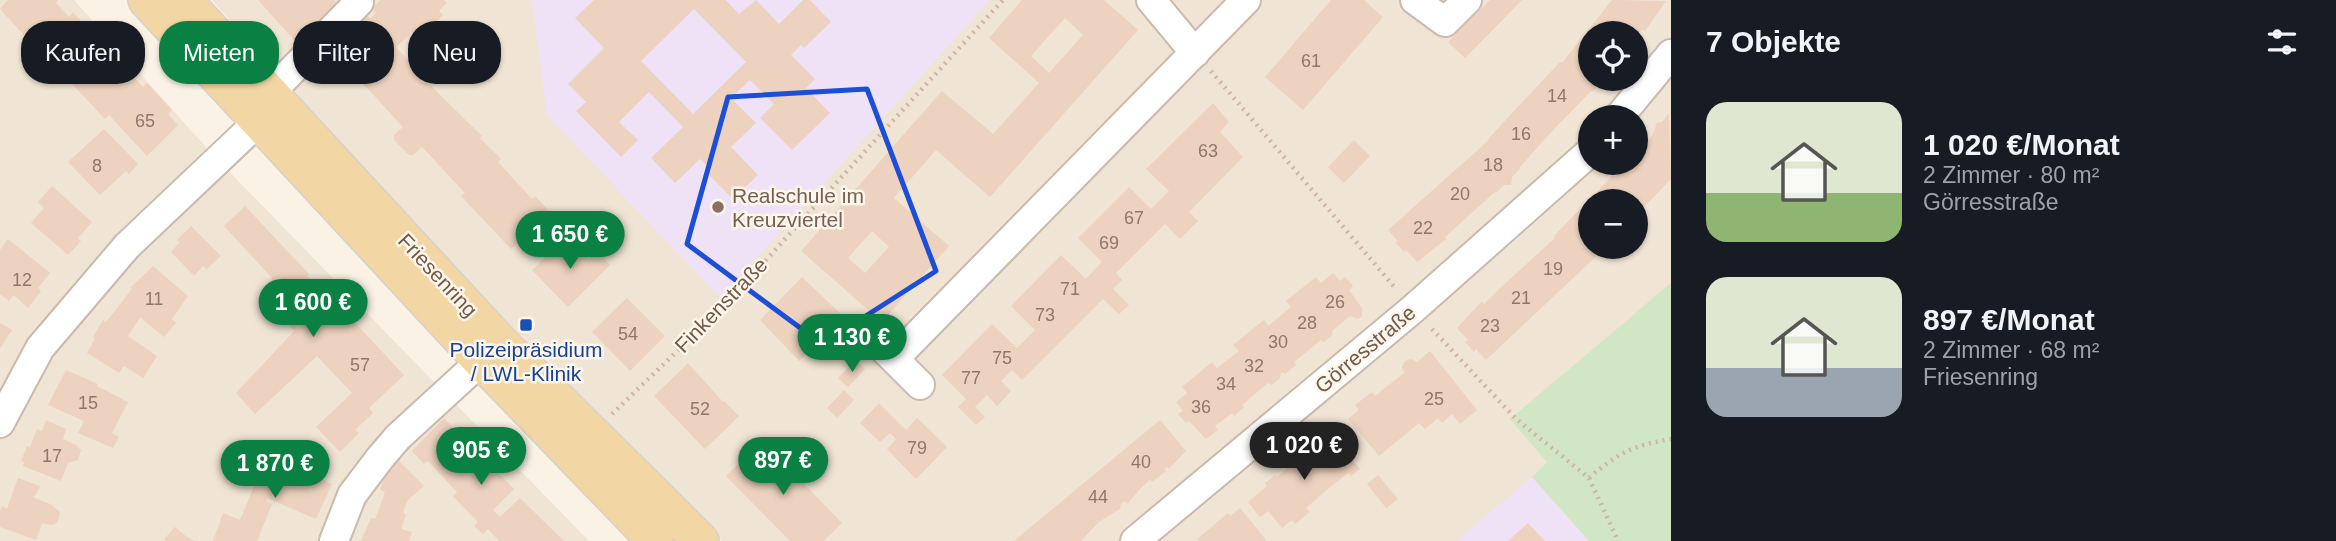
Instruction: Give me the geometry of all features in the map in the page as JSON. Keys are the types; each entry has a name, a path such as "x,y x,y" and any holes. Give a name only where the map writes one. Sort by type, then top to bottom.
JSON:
{"main road":[{"name":"Friesenring","path":"146,0 265,107 702,541"},
{"name":"Friesenring","path":"184,0 265,107 481,360 655,541"}],"street":[{"path":"0,423 40,348 127,246 265,107 359,0"},
{"path":"1152,0 1195,53"},
{"path":"894,359 1246,0"},
{"path":"1415,0 1445,22 1467,0"},
{"path":"1629,105 1671,54"},
{"name":"Görresstraße","path":"1135,541 1413,309 1578,163"},
{"path":"873,338 920,385"},
{"path":"334,541 352,495 380,458 398,437 481,360"}],"path":[{"name":"Finkenstraße","path":"606,421 724,306 1003,0"},
{"path":"1195,53 1413,309 1516,419 1589,478 1618,541"},
{"path":"1589,478 1612,458 1638,445 1671,439"}],"highlighted area":[{"path":"867,89 936,271 822,344 687,244 728,97"}],"shaded area":[{"path":"0,0 74,0 93,21 21,21 21,84 145,84 145,79 213,155 589,541 0,541"},
{"path":"212,0 1671,0 1671,541 722,541 377,189 279,77 279,21 230,21"},
{"name":"Realschule im Kreuzviertel","path":"532,0 990,0 720,298 547,115"},
{"path":"1532,477 1589,541 1456,541"}],"green space":[{"path":"1671,283 1671,541 1589,541 1532,477 1547,462 1510,419"}],"building":[{"path":"8,0 58,0 56,3 69,17 73,12 81,21 21,21 21,32 0,9"},
{"path":"258,0 334,0 339,6 322,21 293,21 293,39"},
{"path":"381,0 444,0 447,3 439,11 443,15 436,21 408,21 408,36 396,47 408,60 408,84 430,84 482,136 480,138 501,159 498,162 532,199 535,196 549,211 511,249 461,196 465,193 422,147 409,155 394,140 394,135 403,127 364,84 394,84 394,21 363,21 376,13 372,8"},
{"path":"594,0 726,0 739,14 756,0 779,24 803,0 810,0 831,22 804,48 801,45 791,55 815,79 806,88 830,113 792,150 760,118 774,104 750,80 731,98 756,123 731,147 758,175 733,199 707,173 711,169 700,159 675,183 651,158 683,127 649,92 619,122 638,140 621,157 576,111 586,102 568,84 604,48 575,18","holes":["694,9 746,62 693,114 641,61"]},
{"path":"1022,0 1104,0 1138,30 990,197 936,150 894,198 949,246 882,322 801,251 942,91 993,134 1039,83 989,38","holes":["1065,18 1083,35 1049,73 1031,56","872,231 889,247 865,273 848,258"]},
{"path":"1331,0 1364,0 1383,17 1303,110 1265,77"},
{"path":"1490,0 1522,0 1465,58 1448,42"},
{"path":"1612,0 1666,1 1648,27 1648,21 1595,21"},
{"path":"1578,43 1578,91 1591,91 1519,168 1512,177 1511,185 1504,185 1495,192 1445,237 1446,239 1417,262 1406,250 1404,252 1388,230 1489,140 1560,62 1562,63"},
{"path":"147,83 172,110 168,114 178,125 147,156 109,115 105,119 72,84 140,84 143,87"},
{"path":"1213,103 1229,122 1220,132 1243,157 1189,212 1198,221 1180,239 1165,224 1116,273 1122,280 1113,289 1129,305 1119,314 1103,299 1022,380 1012,370 1001,381 1011,391 997,406 987,395 975,407 985,417 976,425 958,407 966,399 942,375 992,324 1017,348 1035,330 1011,306 1061,255 1086,279 1102,262 1078,238 1129,187 1151,209 1169,191 1146,169"},
{"path":"1669,113 1671,179 1648,203 1648,189 1599,189 1613,175 1648,175 1648,141 1656,123 1662,122"},
{"path":"104,129 138,164 129,174 126,171 100,195 68,162"},
{"path":"1354,140 1370,156 1344,183 1328,167"},
{"path":"52,186 92,222 78,238 81,241 68,255 31,223 44,208 38,202"},
{"path":"245,206 309,274 307,276 324,294 326,292 404,375 369,408 373,413 355,430 359,433 340,452 316,427 352,393 317,356 255,414 236,393 294,331 289,326 300,316 283,298 279,302 264,287 273,279 224,226"},
{"path":"1578,211 1578,259 1593,259 1486,360 1476,349 1474,352 1457,328 1482,301 1484,304 1555,238"},
{"path":"191,226 221,256 207,269 203,266 194,276 171,252 180,242 177,240"},
{"path":"567,236 589,259 597,251 610,265 568,307 532,270"},
{"path":"8,239 50,273 38,288 41,291 28,308 14,295 9,301 0,294 0,250"},
{"path":"153,266 188,296 172,319 176,323 164,337 140,317 128,336 157,356 143,378 124,366 119,373 87,353 103,320 106,322 132,289 130,288"},
{"path":"1333,273 1340,281 1345,277 1353,286 1349,290 1362,308 1362,316 1358,319 1350,316 1332,331 1333,334 1324,342 1321,340 1294,362 1296,365 1285,374 1281,372 1280,378 1272,385 1268,383 1242,405 1244,407 1234,416 1232,413 1215,426 1218,430 1206,439 1189,421 1186,423 1178,414 1183,411 1176,402 1187,393 1182,387 1212,362 1217,368 1239,351 1233,345 1264,320 1268,326 1279,317 1291,307 1286,301 1316,277 1321,283"},
{"path":"802,277 843,316 834,325 838,330 825,344 821,340 799,361 760,320"},
{"path":"627,298 665,336 630,371 592,332"},
{"path":"0,323 12,330 0,349"},
{"path":"1430,351 1477,410 1460,424 1452,414 1442,423 1438,418 1425,429 1419,423 1379,456 1348,419 1359,410 1355,405 1372,392 1375,396 1404,373 1402,367 1405,361 1411,359 1417,362"},
{"path":"855,360 865,369 848,387 838,378"},
{"path":"688,363 739,416 705,449 654,396"},
{"path":"66,370 98,384 97,386 128,402 112,433 119,437 113,448 78,433 84,421 48,405"},
{"path":"844,390 854,400 837,418 827,408"},
{"path":"879,403 906,430 917,418 947,447 916,479 887,449 896,439 890,433 880,442 860,423"},
{"path":"444,418 514,489 493,510 500,517 520,498 564,541 499,541 488,529 483,534 474,526 478,522 453,496 457,492 428,461 424,464 412,451"},
{"path":"46,420 66,429 63,439 81,450 78,460 68,463 61,481 23,466 24,462 21,461 37,429 42,431"},
{"path":"1160,420 1186,451 1169,469 1167,467 1164,469 1166,471 1143,486 1127,504 1125,501 1122,503 1121,508 1099,522 1081,541 1014,541"},
{"path":"1330,433 1360,469 1351,476 1348,473 1329,488 1306,508 1310,512 1295,524 1292,520 1282,528 1268,511 1260,517 1248,502 1267,486 1265,483 1275,475 1277,477 1290,466 1288,464 1299,455 1300,458 1316,446 1314,443"},
{"path":"762,441 842,523 824,541 790,541 726,476"},
{"path":"267,455 332,484 316,519 267,498 266,501 272,504 257,541 213,541 223,513 240,520"},
{"path":"399,461 424,486 408,500 403,512 406,515 401,529 412,532 409,541 361,541 371,518 375,519 381,504 385,492 380,490 386,473"},
{"path":"1378,475 1398,499 1386,508 1367,484"},
{"path":"18,478 40,486 32,497 50,504 60,512 55,524 42,523 36,540 0,527 0,511 2,506 7,509"},
{"path":"1240,508 1266,540 1197,539 1228,513 1230,516"},
{"path":"1528,523 1545,541 1508,541"},
{"path":"175,527 195,541 166,541 164,539"}],"place":[{"name":"Realschule im Kreuzviertel","path":"718,207"},
{"name":"Polizeipräsidium / LWL-Klinik","path":"526,325"}]}
